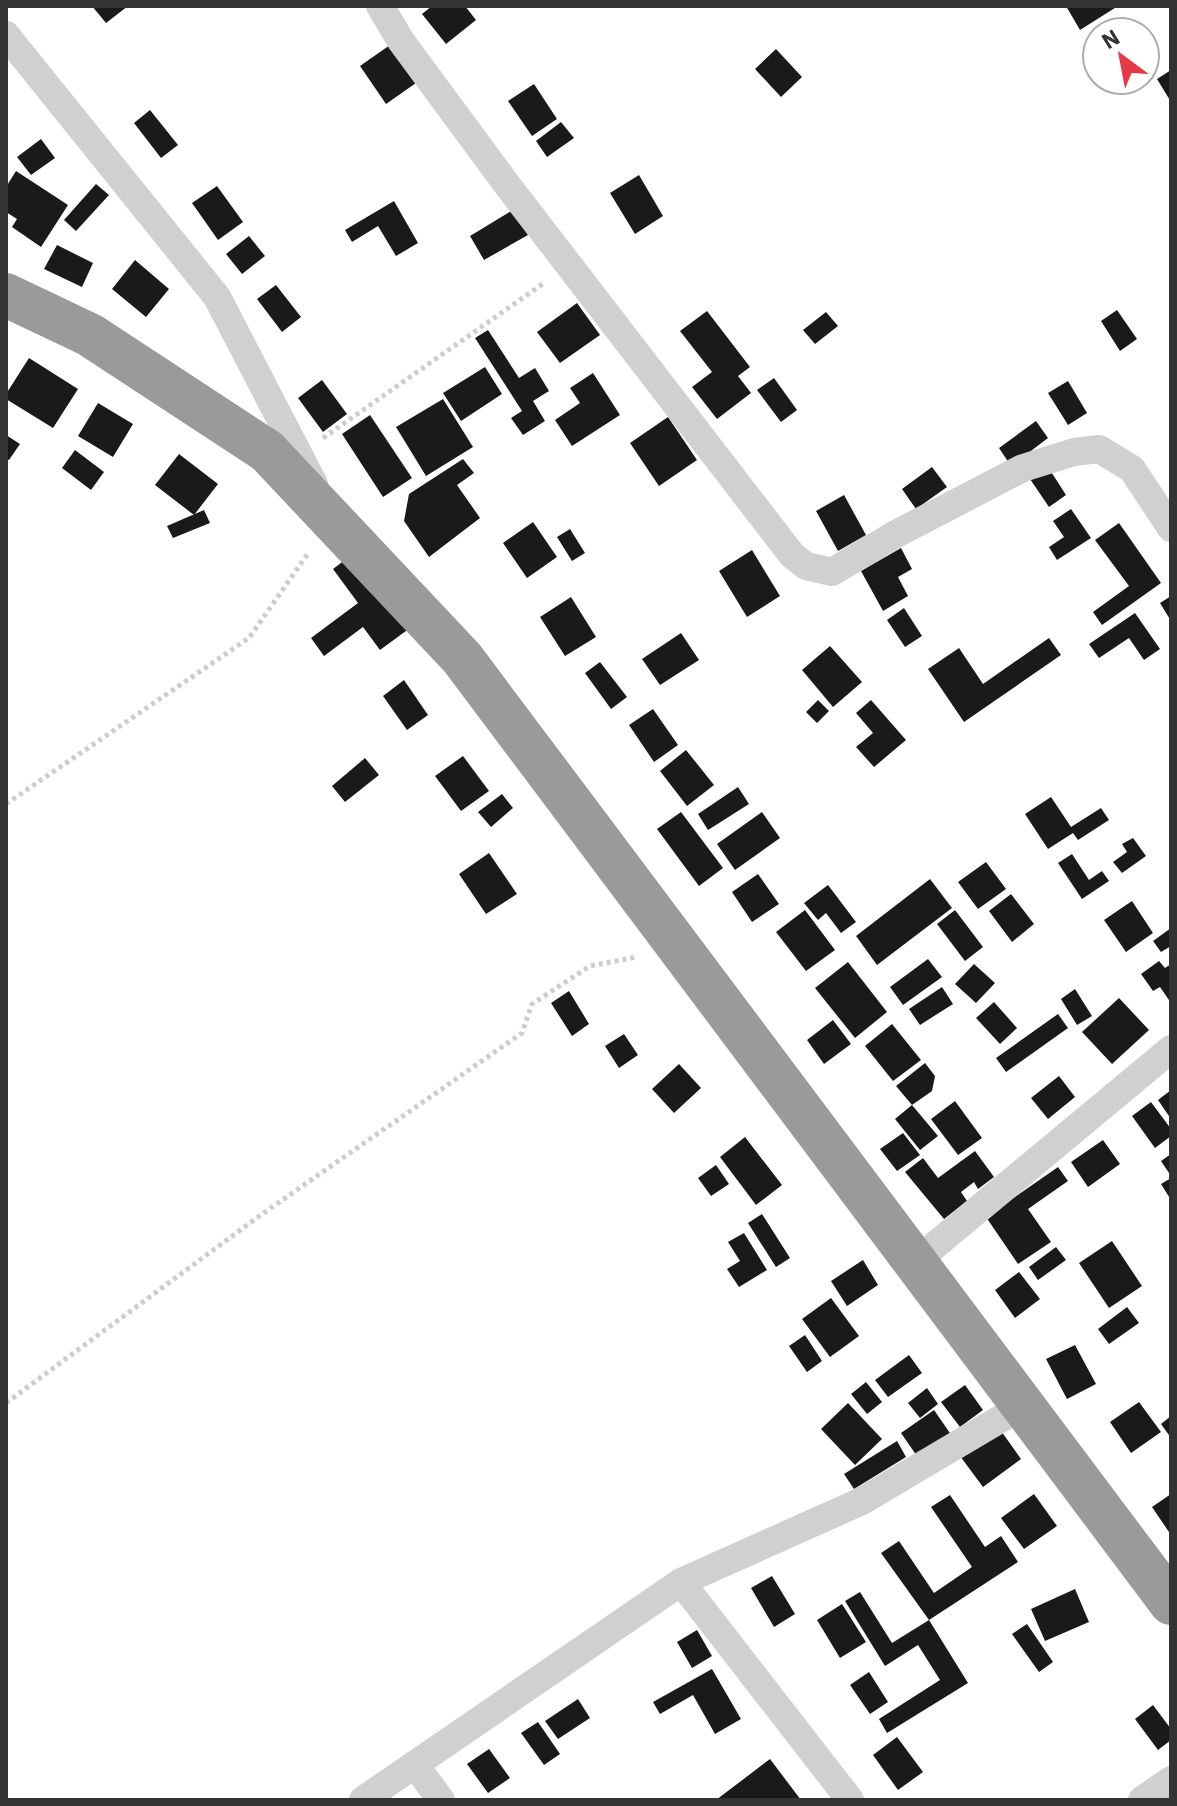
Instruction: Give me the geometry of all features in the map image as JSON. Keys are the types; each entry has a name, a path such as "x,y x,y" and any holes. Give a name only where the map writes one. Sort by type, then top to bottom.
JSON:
{"highway":[{"path":"6,295 90,335 267,451 462,658 1171,1603"}],"street":[{"path":"380,6 401,41 569,265 792,555 806,566 832,572 894,535 1023,468 1074,452 1099,449 1132,469 1171,528"},
{"path":"6,35 217,297 331,519"},
{"path":"915,1262 1171,1049"},
{"path":"363,1800 681,1582 862,1501 1024,1405"},
{"path":"681,1582 850,1800"},
{"path":"415,1765 441,1800"},
{"path":"1142,1800 1171,1780"}],"path":[{"path":"299,455 569,265"},
{"path":"6,804 249,638 331,519"},
{"path":"6,1403 258,1217 522,1033 532,1004 590,966 643,956 671,934"}],"building":[{"path":"92,6 128,6 106,23"},
{"path":"432,6 465,6 476,20 446,44 422,14"},
{"path":"1066,6 1118,6 1102,16 1081,16 1080,30"},
{"path":"390,45 416,83 386,104 360,66"},
{"path":"776,49 802,77 781,97 755,69"},
{"path":"1171,70 1171,102 1161,86 1161,76"},
{"path":"534,84 557,119 532,136 508,101"},
{"path":"150,110 178,145 161,158 134,123"},
{"path":"561,122 574,138 547,157 536,141"},
{"path":"41,139 55,158 31,175 17,157"},
{"path":"16,171 68,205 41,247 12,227 17,219 6,212 6,187"},
{"path":"639,175 663,216 635,234 610,193"},
{"path":"96,184 109,195 76,231 64,220"},
{"path":"217,186 243,222 218,240 192,203"},
{"path":"394,201 418,243 396,256 378,226 352,242 345,230"},
{"path":"513,210 528,235 484,260 470,236"},
{"path":"249,236 265,256 242,274 226,254"},
{"path":"57,245 93,263 82,287 44,269"},
{"path":"135,260 169,289 146,317 112,289"},
{"path":"276,285 301,317 282,332 257,299"},
{"path":"577,303 600,335 560,363 537,332"},
{"path":"1117,310 1137,339 1120,351 1101,321"},
{"path":"707,311 750,367 738,376 751,393 717,419 692,387 712,372 680,331"},
{"path":"826,312 838,326 815,344 803,330"},
{"path":"488,330 519,378 535,368 549,391 533,401 545,421 523,435 511,418 522,411 475,338"},
{"path":"29,358 78,389 53,428 6,399 6,394"},
{"path":"485,367 502,394 461,421 443,393"},
{"path":"593,373 620,415 572,446 555,420 580,403 570,388"},
{"path":"774,378 797,410 781,422 757,390"},
{"path":"322,380 347,414 323,432 298,398"},
{"path":"1068,381 1087,413 1068,425 1048,393"},
{"path":"443,399 473,447 426,476 396,427"},
{"path":"98,403 133,424 113,457 78,436"},
{"path":"370,415 412,478 383,497 342,434"},
{"path":"668,417 697,460 659,486 630,443"},
{"path":"1036,421 1048,438 1011,466 999,448"},
{"path":"6,435 20,444 9,460 6,459"},
{"path":"75,450 104,472 91,490 62,468"},
{"path":"179,454 218,484 194,515 155,485"},
{"path":"463,459 474,473 457,485 480,518 429,557 404,521 409,494"},
{"path":"932,467 947,487 916,509 902,489"},
{"path":"1048,467 1066,495 1049,507 1030,479"},
{"path":"844,495 866,535 838,551 816,511"},
{"path":"1071,509 1091,538 1057,560 1049,547 1064,537 1053,521"},
{"path":"204,510 210,523 173,538 167,526"},
{"path":"533,522 557,557 527,578 503,543"},
{"path":"1119,523 1161,583 1102,625 1093,612 1129,586 1095,540"},
{"path":"570,529 585,553 572,561 557,537"},
{"path":"901,548 912,569 898,577 908,596 883,611 861,571"},
{"path":"752,550 780,596 747,617 719,571"},
{"path":"354,553 410,628 380,650 363,627 324,656 311,638 358,603 333,569"},
{"path":"1171,596 1171,621 1160,603"},
{"path":"571,597 596,637 565,656 540,617"},
{"path":"904,608 922,636 905,647 887,620"},
{"path":"1135,613 1160,649 1144,660 1129,638 1099,658 1089,644"},
{"path":"681,633 699,660 660,685 642,659"},
{"path":"1049,638 1061,655 964,722 928,669 959,648 983,684"},
{"path":"830,646 862,682 833,707 802,670"},
{"path":"600,662 627,697 611,709 585,673"},
{"path":"404,680 428,715 407,730 383,696"},
{"path":"818,700 829,711 817,723 806,712"},
{"path":"871,700 906,740 874,767 856,747 873,733 856,713"},
{"path":"653,709 678,745 654,762 629,725"},
{"path":"686,750 714,785 687,806 660,771"},
{"path":"463,756 489,791 461,811 435,776"},
{"path":"365,758 379,775 345,802 332,786"},
{"path":"738,787 749,804 708,830 698,814"},
{"path":"502,794 513,808 491,827 478,812"},
{"path":"1051,797 1071,827 1101,808 1109,820 1078,840 1073,833 1048,849 1025,814"},
{"path":"681,812 723,868 699,886 657,829"},
{"path":"762,812 780,838 735,870 717,844"},
{"path":"1133,838 1146,856 1122,873 1113,862 1127,852 1122,844"},
{"path":"489,853 517,894 486,914 459,874"},
{"path":"1072,854 1089,880 1102,871 1109,881 1082,899 1058,863"},
{"path":"986,862 1006,889 978,909 958,882"},
{"path":"758,874 779,904 752,922 732,892"},
{"path":"930,879 952,908 877,965 856,936"},
{"path":"828,885 856,922 841,933 826,913 818,920 804,903"},
{"path":"1011,894 1034,924 1012,942 989,911"},
{"path":"1132,901 1153,933 1126,952 1104,920"},
{"path":"805,910 835,950 806,971 776,932"},
{"path":"955,910 983,947 965,961 937,924"},
{"path":"1171,928 1171,946 1161,952 1153,941"},
{"path":"928,959 942,977 903,1005 890,987"},
{"path":"1159,961 1165,968 1171,964 1171,1003 1160,987 1153,991 1141,974"},
{"path":"848,962 887,1012 855,1038 815,988"},
{"path":"974,964 995,983 976,1003 955,984"},
{"path":"942,987 953,1004 920,1025 909,1009"},
{"path":"1075,989 1092,1016 1077,1025 1061,999"},
{"path":"569,991 589,1024 572,1036 551,1003"},
{"path":"1119,998 1149,1030 1112,1064 1082,1032"},
{"path":"994,1002 1017,1028 1000,1044 976,1018"},
{"path":"1058,1014 1068,1028 1006,1072 996,1058"},
{"path":"833,1020 851,1044 824,1064 807,1040"},
{"path":"892,1024 921,1060 893,1081 865,1046"},
{"path":"624,1034 638,1055 619,1068 605,1046"},
{"path":"925,1063 935,1076 932,1091 912,1105 896,1086"},
{"path":"679,1064 701,1088 674,1113 652,1089"},
{"path":"1059,1076 1075,1097 1048,1119 1031,1098"},
{"path":"1171,1090 1171,1119 1158,1100"},
{"path":"955,1101 982,1138 958,1155 931,1119"},
{"path":"1151,1102 1171,1129 1171,1136 1155,1148 1132,1116"},
{"path":"912,1105 938,1136 920,1150 895,1119"},
{"path":"903,1133 920,1155 897,1171 880,1149"},
{"path":"745,1137 782,1185 756,1205 720,1157"},
{"path":"1103,1140 1120,1164 1088,1187 1071,1162"},
{"path":"975,1151 994,1177 978,1189 974,1182 961,1192 967,1201 944,1219 905,1172 923,1158 938,1178"},
{"path":"1171,1154 1171,1176 1161,1161"},
{"path":"716,1165 729,1184 711,1196 698,1178"},
{"path":"1058,1167 1068,1181 1028,1209 1051,1242 1018,1264 986,1217"},
{"path":"1171,1178 1171,1200 1161,1184"},
{"path":"762,1214 790,1258 776,1267 748,1223"},
{"path":"744,1233 767,1270 739,1287 727,1269 740,1261 728,1242"},
{"path":"1112,1241 1142,1286 1109,1308 1079,1263"},
{"path":"1056,1247 1066,1260 1038,1280 1029,1267"},
{"path":"863,1260 878,1285 847,1306 831,1281"},
{"path":"1019,1272 1040,1299 1015,1318 995,1290"},
{"path":"831,1298 859,1336 830,1357 802,1319"},
{"path":"1127,1307 1139,1323 1109,1344 1098,1329"},
{"path":"805,1335 822,1361 807,1372 789,1346"},
{"path":"1075,1345 1096,1384 1067,1399 1046,1359"},
{"path":"909,1355 922,1373 888,1397 875,1380"},
{"path":"866,1382 882,1402 867,1414 851,1394"},
{"path":"965,1385 983,1410 960,1427 941,1402"},
{"path":"927,1388 938,1404 920,1418 908,1403"},
{"path":"1139,1402 1161,1432 1131,1453 1110,1422"},
{"path":"848,1403 882,1439 855,1465 821,1429"},
{"path":"934,1410 952,1436 919,1459 901,1433"},
{"path":"1171,1416 1171,1438 1161,1424"},
{"path":"999,1428 1021,1459 983,1487 960,1456"},
{"path":"897,1441 906,1457 854,1489 844,1474"},
{"path":"1034,1494 1057,1526 1024,1549 1001,1518"},
{"path":"1171,1494 1171,1535 1152,1507"},
{"path":"950,1495 985,1547 1001,1536 1018,1562 929,1620 881,1553 899,1541 934,1593 972,1567 931,1507"},
{"path":"772,1576 795,1614 774,1627 751,1588"},
{"path":"1075,1589 1089,1622 1045,1641 1031,1609"},
{"path":"860,1592 892,1643 929,1620 968,1683 887,1733 879,1719 940,1680 918,1645 885,1666 845,1601"},
{"path":"842,1604 866,1642 840,1658 817,1620"},
{"path":"1027,1624 1053,1662 1039,1672 1012,1634"},
{"path":"697,1630 712,1656 692,1668 677,1642"},
{"path":"712,1669 741,1719 715,1734 693,1695 660,1714 653,1702"},
{"path":"869,1672 888,1702 870,1714 850,1685"},
{"path":"578,1699 590,1718 558,1739 545,1721"},
{"path":"1153,1705 1171,1729 1171,1740 1158,1750 1135,1719"},
{"path":"538,1722 560,1754 544,1765 521,1733"},
{"path":"897,1737 923,1772 898,1790 873,1755"},
{"path":"489,1749 510,1778 488,1793 467,1764"},
{"path":"770,1759 801,1800 716,1800"}]}
